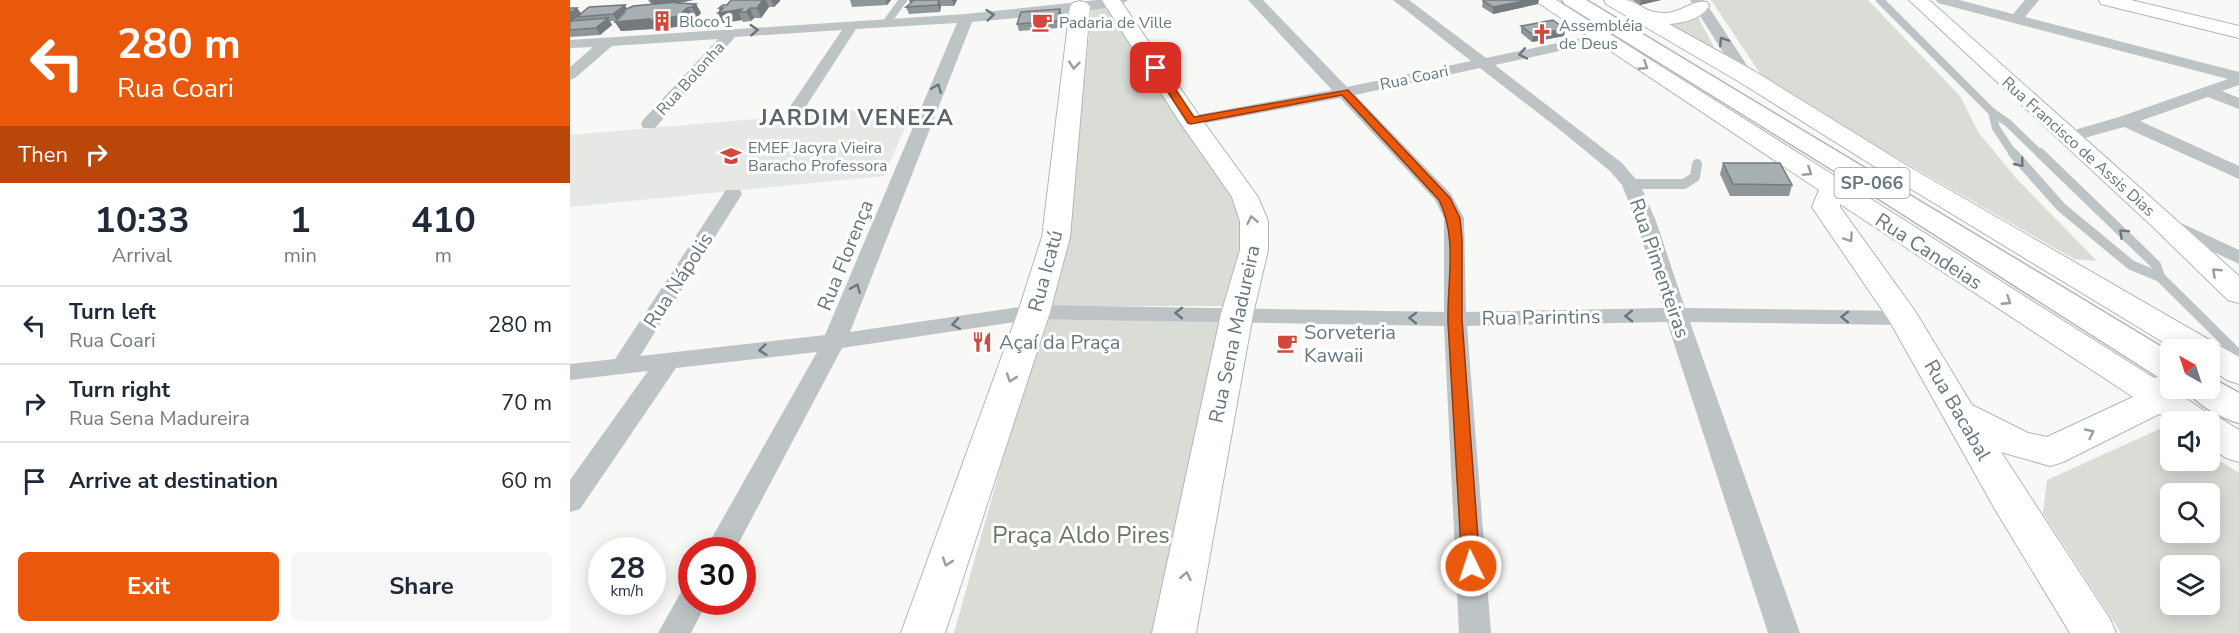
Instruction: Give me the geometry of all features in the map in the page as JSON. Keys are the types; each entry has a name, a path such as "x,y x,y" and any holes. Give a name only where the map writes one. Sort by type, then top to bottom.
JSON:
{"main road":[{"name":"SP-066","path":"1572,0 1880,174 2160,378"},
{"name":"SP-066","path":"1586,0 1880,174 2160,346"},
{"path":"2220,378 2239,390"},
{"path":"2220,398 2239,410"}],"street":[{"path":"1255,0 1429,181 1444,198 1454,218 1455,319 1475,633"},
{"name":"Rua Pimenteiras","path":"1401,0 1566,126 1616,167 1631,184 1646,221 1784,633"},
{"name":"Rua Candeias","path":"1543,0 1833,189 2160,379"},
{"path":"1613,0 1746,76 1880,174 2138,312 2183,339"},
{"name":"Rua Francisco de Assis Dias","path":"1918,0 2163,221 2239,293"},
{"path":"1943,0 2018,18 2239,79"},
{"path":"2018,18 2032,0"},
{"path":"2108,0 2239,32"},
{"path":"2144,0 2239,22"},
{"path":"1644,17 1687,16 1698,3 1746,76"},
{"path":"570,44 966,18 1116,4"},
{"name":"Rua Sena Madureira","path":"1116,4 1191,121 1245,197 1254,221 1254,250 1237,314 1174,633"},
{"name":"Rua Icatú","path":"923,633 1034,312 1056,237 1080,9"},
{"name":"Rua Florença","path":"727,537 834,342 966,18"},
{"path":"796,108 853,24"},
{"name":"Rua Bolonha","path":"649,124 732,32"},
{"name":"Rua Coari","path":"1191,121 1345,92 1600,38"},
{"path":"570,75 609,41"},
{"path":"2070,137 2210,92 2239,79"},
{"path":"2210,92 2239,104"},
{"path":"2125,121 2239,173"},
{"path":"1833,189 1880,174"},
{"name":"Rua Bacabal","path":"1833,189 1826,207 1904,318 2010,500 2094,633"},
{"name":"Rua Nápolis","path":"622,366 733,194"},
{"path":"2163,221 2239,258"},
{"name":"Rua Parintins","path":"570,372 834,342 1034,312 1455,319 1676,315 1904,318"},
{"path":"2138,312 2160,342"},
{"path":"570,501 669,360"},
{"path":"2220,360 2239,372"},
{"path":"2010,500 2017,475 2050,452 2140,410 2160,388"},
{"name":"Rua Candeias","path":"2179,399 2188,411"},
{"path":"1961,413 2019,445 2050,452"},
{"path":"2220,436 2239,448"},
{"path":"674,633 684,615"}],"lane":[{"path":"887,22 903,0"},
{"path":"1880,0 1992,112 2008,123 2156,265 2160,277"},
{"path":"1992,112 1996,128 2004,142 2049,196 2081,226 2131,265 2160,277 2239,355"},
{"path":"1631,184 1684,184 1695,177 1697,164"}],"shaded area":[{"name":"EMEF Jacyra Vieira Baracho Professora","path":"915,105 884,176 570,207 570,135"}],"green space":[{"path":"1711,0 1868,0 1960,96 1979,133 2016,178 2097,261 2074,259 1767,84"},
{"path":"1110,5 1248,223 1232,306 1047,306 1067,236 1092,8"},
{"path":"1698,17 1714,47 1710,48 1660,21"},
{"name":"Praça Aldo Pires","path":"1042,319 1230,319 1157,633 954,633"},
{"path":"2160,429 2160,471 2220,471 2220,461 2239,473 2239,633 2121,633 2043,513 2047,480"}],"building":[{"path":"731,0 763,0 757,8 750,8 746,12 739,12 742,9 718,13 723,8 719,8 727,5"},
{"path":"910,0 939,0 938,5 906,7 913,1"},
{"path":"1529,0 1493,7 1483,1"},
{"path":"678,2 696,4 683,12 689,11 685,15 648,21 650,19 615,22 625,12 620,12 633,6"},
{"path":"625,5 613,14 577,17 589,7"},
{"path":"1060,9 1057,21 1017,24 1021,12"},
{"path":"608,18 596,28 570,30 571,21"},
{"path":"1553,20 1565,29 1533,35 1521,26"},
{"path":"1723,163 1780,163 1792,185 1733,184"}],"place":[{"name":"Bloco 1","path":"662,21"},
{"name":"Padaria de Ville","path":"1042,22"},
{"name":"Assembléia de Deus","path":"1542,34"},
{"name":"EMEF Jacyra Vieira Baracho Professora","path":"731,156"},
{"name":"Açaí da Praça","path":"982,342"},
{"name":"Sorveteria Kawaii","path":"1287,343"}],"district":[{"name":"JARDIM VENEZA","path":"857,117"}],"route":[{"path":"1156,68 1191,121 1345,92 1444,198 1454,218 1456,240 1455,319 1471,566"}]}
